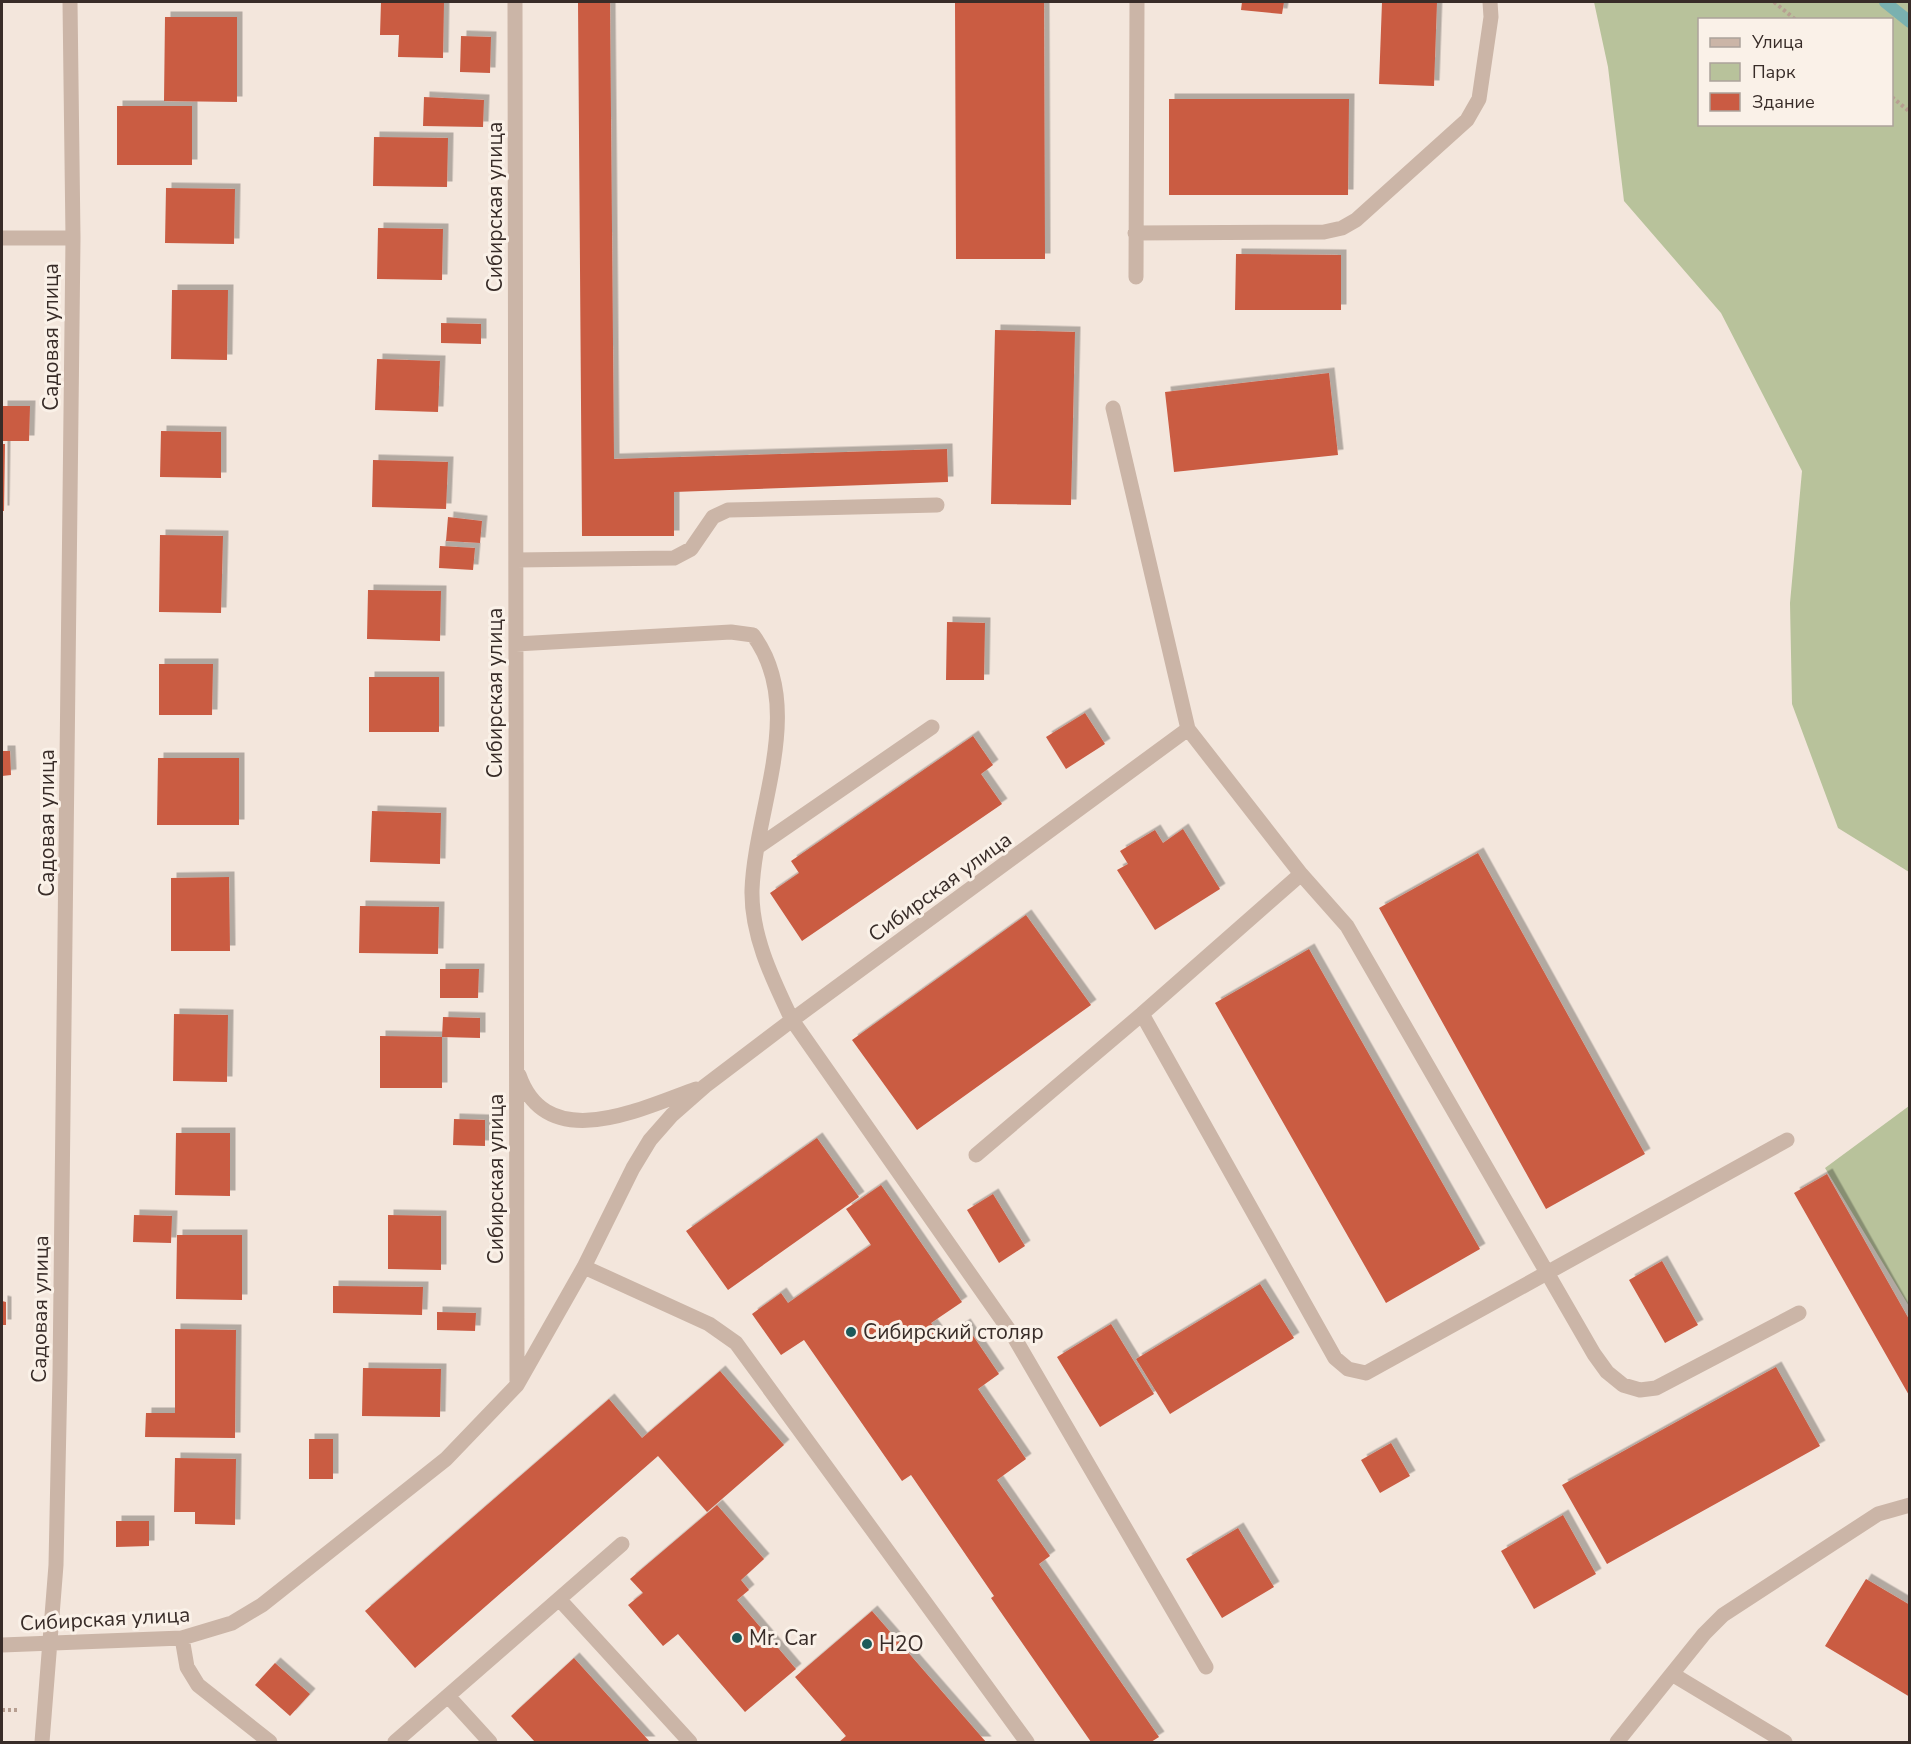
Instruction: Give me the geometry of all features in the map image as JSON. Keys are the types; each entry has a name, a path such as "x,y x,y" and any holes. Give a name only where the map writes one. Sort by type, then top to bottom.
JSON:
{"street":[{"name":"Садовая улица","path":"42,1743 56,1565 61,1338 73,238 70,2"},
{"name":"Сибирская улица","path":"515,2 517,1385"},
{"path":"1136,277 1137,2"},
{"path":"1135,234 1324,232 1342,228 1356,220 1467,120 1479,99 1491,17 1490,2"},
{"path":"2,238 73,238"},
{"path":"1113,408 1188,729 1301,874 1347,926 1546,1273 1607,1372 1623,1384 1640,1390 1656,1388 1800,1313"},
{"path":"516,560 674,558 691,549 713,517 728,510 937,505"},
{"path":"516,644 731,632 753,635 767,653 778,704 777,732 752,888 757,932 769,969 792,1020 997,1310 1206,1667"},
{"path":"759,846 932,727"},
{"name":"Сибирская улица","path":"2,1645 182,1638 232,1623 262,1605 446,1459 517,1385 584,1267 633,1168 650,1140 672,1114 792,1020 1081,810 1188,729"},
{"path":"976,1155 1142,1014 1301,874"},
{"path":"1142,1014 1335,1358 1348,1369 1366,1373 1787,1140"},
{"path":"517,1067 530,1098 540,1109 553,1117 572,1120 624,1114 705,1086"},
{"path":"584,1267 709,1324 736,1342 1027,1743"},
{"path":"1617,1743 1723,1615 1878,1514 1910,1505"},
{"path":"395,1743 622,1544"},
{"path":"559,1599 690,1743"},
{"path":"182,1638 191,1677 270,1742"},
{"path":"1672,1674 1785,1743"},
{"path":"448,1696 490,1743"}],"path":[{"path":"1774,2 1794,18"},
{"path":"1893,98 1910,112"}],"green space":[{"path":"1594,2 1909,2 1909,872 1838,828 1792,704 1790,603 1802,471 1721,313 1624,201 1608,67"},
{"path":"1909,1106 1909,1306 1825,1168"}],"building":[{"path":"381,2 444,2 443,58 398,57 399,35 380,35"},
{"path":"578,2 610,2 614,459 947,449 948,482 674,492 674,536 582,536"},
{"path":"955,2 1044,2 1045,259 956,259"},
{"path":"1242,2 1284,2 1282,14 1241,10"},
{"path":"1382,2 1437,2 1434,86 1379,84"},
{"path":"165,17 237,17 237,102 164,101"},
{"path":"461,36 491,37 490,73 460,72"},
{"path":"424,97 484,100 483,127 423,126"},
{"path":"1169,99 1349,99 1348,195 1169,195"},
{"path":"117,106 192,106 192,165 117,165"},
{"path":"374,137 448,138 447,187 373,186"},
{"path":"166,188 235,189 234,244 165,243"},
{"path":"378,228 443,229 442,280 377,279"},
{"path":"1236,254 1341,255 1341,310 1235,310"},
{"path":"172,290 228,290 227,360 171,359"},
{"path":"441,323 481,324 481,344 441,343"},
{"path":"995,330 1075,332 1071,505 991,504"},
{"path":"377,359 440,361 438,412 375,410"},
{"path":"1329,373 1338,455 1174,472 1165,392"},
{"path":"2,406 30,406 29,441 2,441"},
{"path":"161,431 221,432 221,478 160,477"},
{"path":"2,444 5,444 4,511 2,511"},
{"path":"373,460 448,462 446,509 372,507"},
{"path":"448,517 482,521 480,543 446,541"},
{"path":"160,535 223,536 221,613 159,612"},
{"path":"440,546 475,548 473,570 439,568"},
{"path":"368,590 441,591 440,641 367,639"},
{"path":"947,622 985,623 984,680 946,680"},
{"path":"159,664 213,664 212,715 159,715"},
{"path":"369,677 439,677 439,732 369,732"},
{"path":"1085,713 1105,744 1066,769 1046,737"},
{"path":"973,736 993,765 981,774 1002,804 802,941 770,893 799,873 791,861"},
{"path":"2,751 10,751 11,775 2,776"},
{"path":"158,758 239,758 239,825 157,825"},
{"path":"372,811 441,813 440,864 370,862"},
{"path":"1183,829 1220,889 1155,930 1117,870 1128,864 1120,851 1155,830 1163,843"},
{"path":"1478,853 1645,1154 1546,1209 1379,908"},
{"path":"229,877 230,951 171,951 171,878"},
{"path":"360,906 439,907 438,954 359,953"},
{"path":"1026,915 1091,1005 917,1130 852,1040"},
{"path":"1309,949 1480,1249 1386,1303 1215,1003"},
{"path":"440,969 479,969 478,998 440,998"},
{"path":"174,1014 228,1015 227,1082 173,1081"},
{"path":"443,1017 480,1018 480,1038 442,1037"},
{"path":"380,1036 442,1037 442,1088 380,1088"},
{"path":"454,1119 485,1120 485,1146 453,1145"},
{"path":"176,1133 230,1133 230,1196 175,1195"},
{"path":"817,1138 859,1197 728,1290 686,1231"},
{"path":"1827,1174 1910,1321 1910,1397 1794,1193"},
{"path":"881,1185 962,1302 931,1323 943,1339 965,1324 999,1374 978,1389 1026,1459 997,1480 1050,1556 1039,1564 1159,1737 1151,1742 1091,1742 991,1598 994,1596 911,1475 902,1481 804,1340 781,1355 752,1314 781,1293 788,1303 871,1245 846,1209"},
{"path":"993,1194 1025,1246 999,1263 967,1210"},
{"path":"134,1215 172,1216 171,1243 133,1242"},
{"path":"388,1215 441,1216 441,1270 388,1269"},
{"path":"177,1235 242,1235 242,1300 176,1299"},
{"path":"1662,1261 1698,1325 1665,1343 1629,1280"},
{"path":"1260,1284 1294,1338 1170,1414 1136,1359"},
{"path":"333,1286 423,1287 422,1315 333,1313"},
{"path":"2,1301 6,1302 6,1325 2,1325"},
{"path":"437,1312 476,1313 475,1331 437,1330"},
{"path":"1111,1324 1154,1394 1100,1427 1057,1357"},
{"path":"175,1329 236,1330 235,1438 145,1437 146,1413 175,1413"},
{"path":"1776,1367 1820,1446 1607,1564 1562,1485"},
{"path":"363,1368 441,1369 440,1417 362,1416"},
{"path":"720,1371 784,1445 707,1512 658,1456 415,1668 365,1611 609,1399 642,1438"},
{"path":"309,1439 333,1439 333,1479 309,1479"},
{"path":"1391,1443 1410,1476 1380,1493 1361,1460"},
{"path":"175,1458 236,1459 235,1525 195,1524 195,1512 174,1512"},
{"path":"717,1505 764,1559 741,1580 749,1590 737,1600 796,1669 745,1712 678,1634 663,1646 628,1605 643,1593 630,1579"},
{"path":"1563,1515 1596,1574 1534,1609 1501,1551"},
{"path":"116,1521 149,1521 149,1546 116,1547"},
{"path":"1238,1528 1274,1587 1222,1618 1186,1559"},
{"path":"1866,1579 1910,1605 1910,1697 1825,1646"},
{"name":"Н2О","path":"872,1611 986,1742 839,1742 846,1736 795,1677"},
{"path":"574,1658 650,1742 535,1742 511,1716"},
{"path":"275,1663 310,1694 290,1716 255,1685"}],"waterway":[{"path":"1885,2 1910,22"}],"place":[{"name":"Сибирский столяр","path":"851,1332"},
{"name":"Mr. Car","path":"737,1638"},
{"name":"Н2О","path":"867,1644"}]}
